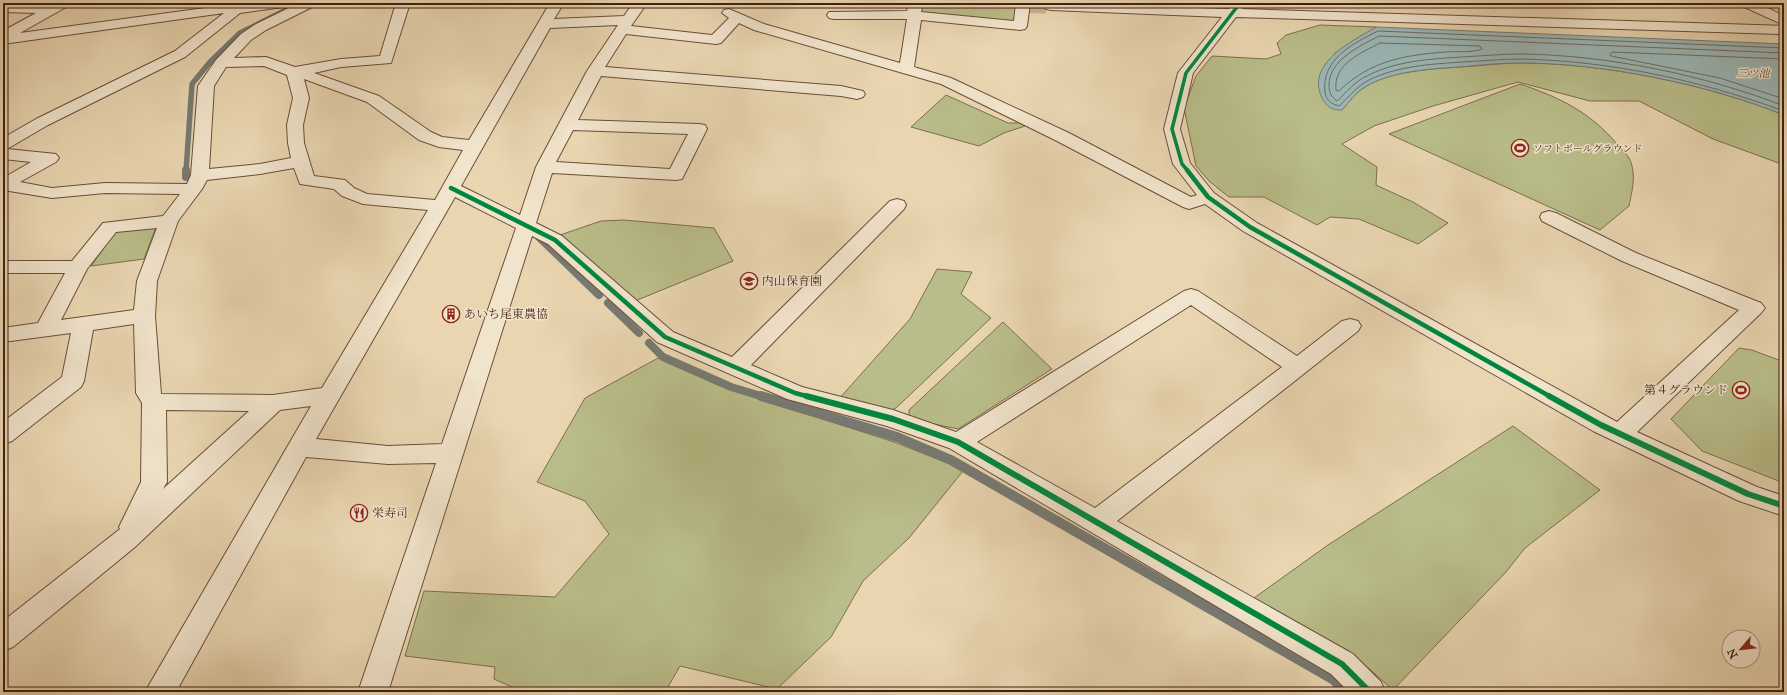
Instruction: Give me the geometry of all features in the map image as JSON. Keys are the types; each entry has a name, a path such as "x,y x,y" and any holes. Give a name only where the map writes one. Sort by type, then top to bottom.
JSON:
{"street":[{"path":"3,39 234,5 241,9 284,3"},
{"path":"126,539 154,482 154,402 148,393 144,316 147,281 169,221 197,182 206,86 221,63 246,36 309,3"},
{"path":"294,72 341,63 386,60 404,3"},
{"path":"160,692 299,447 557,3"},
{"path":"373,692 546,166 595,71 640,3"},
{"path":"834,15 915,9 1020,26 1023,3"},
{"path":"1746,3 1784,24"},
{"path":"3,145 42,122 180,54 233,13 234,5"},
{"path":"3,39 58,6"},
{"path":"3,8 58,6"},
{"path":"1051,6 1236,8 1341,16 1784,24"},
{"path":"1445,6 1784,24"},
{"path":"1236,8 1186,73 1172,129 1182,164 1208,197 1250,227 1574,410 1620,434 1748,494 1784,506"},
{"path":"906,69 915,9"},
{"path":"545,24 625,25 716,40 733,15 760,27 946,81 987,99 1189,203 1208,197"},
{"path":"221,63 266,61 373,99 425,136 438,142 474,146"},
{"path":"595,71 833,90 857,94"},
{"path":"294,72 301,98 295,125 296,143 306,180 339,184 348,192 362,200 445,197 527,227 555,240 665,337 795,393 893,419 958,442 1342,664 1370,692"},
{"path":"546,166 676,175 699,130 567,125"},
{"path":"3,154 50,158 3,185"},
{"path":"3,185 52,193 197,182 301,161"},
{"path":"735,368 897,206"},
{"path":"1549,217 1629,257 1754,308 1620,434"},
{"path":"46,328 78,267 110,227 169,221"},
{"path":"3,267 78,267"},
{"path":"958,442 1191,296 1298,366"},
{"path":"3,335 144,316"},
{"path":"3,435 73,381 83,324"},
{"path":"1096,522 1350,326"},
{"path":"154,402 273,403 329,395"},
{"path":"3,638 126,539 273,403"},
{"path":"299,447 388,455 452,453"}],"green space":[{"path":"923,3 1016,3 1015,20 1008,22 925,14 921,12"},
{"path":"1320,25 1376,27 1335,53 1342,110 1356,94 1365,87 1387,77 1411,72 1512,63 1552,64 1620,71 1689,85 1754,104 1784,115 1784,165 1713,139 1639,101 1590,101 1518,82 1433,106 1374,126 1342,144 1377,167 1376,185 1413,202 1448,223 1418,244 1359,219 1330,217 1317,225 1264,197 1229,197 1209,181 1196,166 1184,108 1196,76 1212,56 1266,59 1281,54 1277,43 1286,35"},
{"name":"ソフトボールグラウンド","path":"1520,84 1561,100 1585,114 1607,133 1629,158 1633,170 1633,176 1629,206 1600,230 1389,134"},
{"path":"946,95 1008,123 1022,123 1025,126 1004,133 979,146 911,127"},
{"path":"624,220 714,228 733,261 635,301 560,235 601,221"},
{"path":"156,227 144,259 91,266 116,231"},
{"path":"937,269 972,272 961,294 991,318 896,408 889,411 838,400 910,319"},
{"path":"1003,322 1052,369 958,429 909,419 909,410"},
{"name":"第４グラウンド","path":"1739,348 1752,350 1784,362 1784,483 1702,451 1671,419"},
{"path":"658,358 729,389 894,442 950,464 963,471 909,538 863,581 831,637 777,689 680,666 665,692 523,692 494,679 495,667 405,656 424,591 555,597 609,534 585,501 537,482 585,398"},
{"path":"1513,426 1600,490 1525,548 1506,572 1393,690 1349,651 1254,598 1328,545"}],"water":[{"name":"三ツ池","path":"1376,27 1784,44 1784,115 1722,94 1654,77 1585,67 1520,63 1490,64 1399,74 1387,77 1365,87 1356,94 1342,110 1336,110 1330,107 1322,98 1318,85 1320,74 1326,64 1344,46"}],"waterway":[{"path":"186,171 192,84 210,62 240,33 290,8"},
{"path":"186,171 186,177"},
{"path":"539,237 599,295"},
{"path":"608,303 639,333"},
{"path":"649,343 663,357 731,387 764,397"},
{"path":"761,396 897,437 951,460 1334,680 1345,692"}],"tunnel":[{"path":"982,3 1051,6"}],"cycle path":[{"path":"1240,3 1186,73 1172,129 1182,164 1208,197 1250,227 1601,425 1748,494 1784,506"},
{"path":"451,188 555,240 665,337 795,393 893,419 958,442 1342,664 1370,692"}],"place":[{"name":"ソフトボールグラウンド","path":"1520,148"},
{"name":"内山保育園","path":"749,281"},
{"name":"あいち尾東農協","path":"451,314"},
{"name":"第４グラウンド","path":"1741,390"},
{"name":"栄寿司","path":"359,513"}]}
